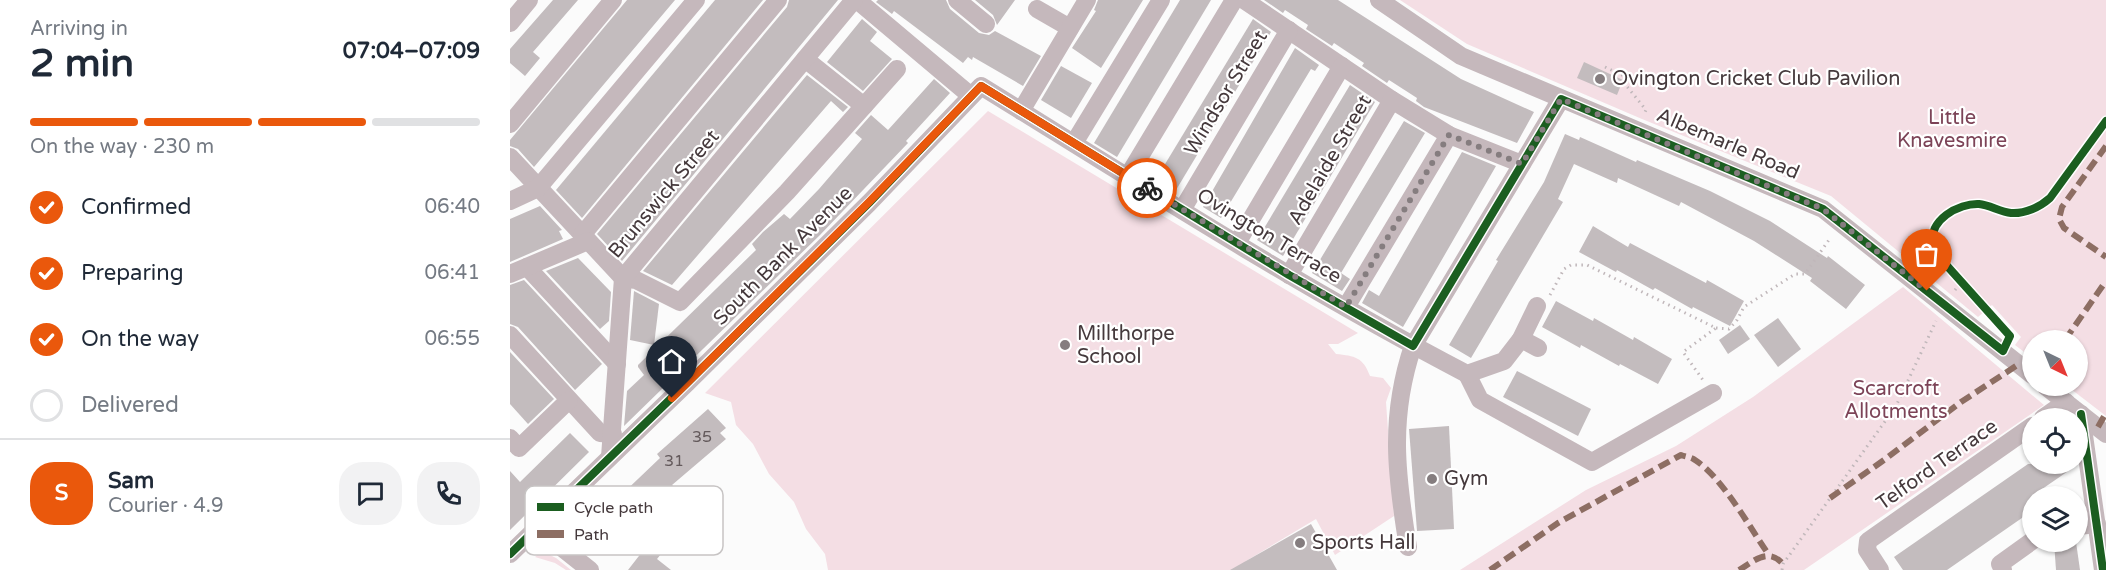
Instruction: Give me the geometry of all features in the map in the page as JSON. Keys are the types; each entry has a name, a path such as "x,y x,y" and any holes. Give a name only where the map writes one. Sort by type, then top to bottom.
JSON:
{"street":[{"path":"510,23 529,0"},
{"path":"510,124 613,0"},
{"path":"510,201 538,188 696,0"},
{"path":"617,364 518,271 585,238 778,0"},
{"name":"Brunswick Street","path":"610,457 623,278 856,0"},
{"name":"Ovington Terrace","path":"856,0 976,91 1021,111 1289,275 1467,374"},
{"path":"957,0 986,24"},
{"path":"1021,111 1087,0"},
{"path":"1074,143 1161,0"},
{"path":"1128,176 1234,0"},
{"path":"1244,0 1392,100 1449,135 1522,164"},
{"name":"Albemarle Road","path":"1379,0 1461,56 1823,209 1947,300 2022,366"},
{"path":"1036,9 1070,28"},
{"name":"Windsor Street","path":"1182,210 1289,30"},
{"path":"806,59 864,105"},
{"path":"1237,243 1342,66"},
{"path":"510,157 623,278 636,280 680,302 787,192 897,69"},
{"name":"South Bank Avenue","path":"580,486 853,219 976,91"},
{"path":"1408,547 1398,487 1396,450 1398,405 1407,363 1413,346 1561,99"},
{"name":"Adelaide Street","path":"1289,275 1392,100"},
{"path":"1346,307 1449,135"},
{"path":"1537,306 1521,339 1504,361 1467,374 1480,400 1592,462 1713,393"},
{"path":"510,335 600,433 612,434"},
{"path":"1521,339 1538,348"},
{"path":"2058,396 2073,408"},
{"path":"510,438 519,448 569,400"},
{"path":"2088,420 2106,434"},
{"name":"Telford Terrace","path":"1880,570 1867,550 1868,541 2022,433"},
{"path":"2087,474 2103,552 2103,570"},
{"path":"2088,525 2097,524"},
{"name":"South Bank Avenue","path":"510,554 525,540"},
{"path":"2003,570 2000,564 2022,548"},
{"path":"571,555 590,570"}],"path":[{"path":"1605,67 1628,78 1625,84 1646,110"},
{"path":"1537,306 1542,309 1564,269 1571,265 1587,265 1716,328 1729,329 1744,307 1795,274 1805,274 1828,242"},
{"path":"1954,274 1968,290"},
{"path":"1782,570 1783,564 1896,406 1947,300 1961,282"},
{"path":"1713,393 1683,352 1716,328"}],"green space":[{"name":"Little Knavesmire","path":"1400,0 2106,0 2106,416 2080,396 2088,396 2088,330 2022,330 2022,350 2015,345 2021,337 1992,305 1978,317 1831,196 1467,44"},
{"name":"Millthorpe School","path":"988,111 1358,333 1338,344 1328,344 1336,354 1361,361 1370,376 1383,378 1391,388 1386,402 1394,516 1335,555 1316,519 1246,561 1250,570 828,570 825,554 806,529 794,502 769,474 753,444 736,425 731,402 705,393"},
{"name":"Scarcroft Allotments","path":"1903,287 2022,387 2022,396 2033,396 2044,405 2040,408 2022,408 2022,420 1804,570 1460,570 1586,490 1676,446 1753,397"},
{"path":"550,555 571,570 566,570 555,563 535,557"}],"building":[{"path":"553,0 578,0 533,52 540,58 525,76 510,63 510,49"},
{"path":"627,0 675,0 534,167 518,149 510,146 510,140"},
{"path":"715,0 763,0 582,218 556,190"},
{"path":"789,0 838,0 622,261 597,234 787,7"},
{"path":"878,0 946,0 950,9 979,33 989,35 995,31 1041,56 1023,86 973,57 972,60 968,57 963,63 894,11 892,14 876,2"},
{"path":"975,0 1015,0 997,25 993,15"},
{"path":"1098,0 1143,0 1101,68 1072,48 1096,11 1094,10"},
{"path":"1180,0 1211,0 1117,157 1094,143"},
{"path":"1264,0 1338,0 1461,79 1534,112 1517,143 1424,107 1416,101 1417,98 1389,80 1387,83 1362,66 1364,63 1334,43 1332,46 1306,29 1308,25 1285,10 1283,13"},
{"path":"862,19 877,32 870,41 892,59 863,91 827,62"},
{"path":"1253,19 1271,32 1176,190 1156,179"},
{"path":"1295,48 1319,65 1315,71 1311,69 1221,218 1203,207"},
{"name":"Ovington Cricket Club Pavilion","path":"1584,62 1623,80 1617,95 1577,78"},
{"path":"1061,66 1092,83 1071,118 1041,100"},
{"path":"807,75 848,107 843,112 831,101 672,285 643,271"},
{"path":"934,79 950,93 906,141 908,143 820,235 624,426 627,391 644,375 638,365 756,250 752,244 763,232 784,214 790,219 819,189 862,139 855,133 871,115 888,130"},
{"path":"1350,85 1375,102 1283,256 1257,240"},
{"path":"1404,121 1425,133 1341,273 1350,279 1342,291 1312,273"},
{"path":"1565,134 1579,140 1580,137 1636,162 1637,160 1710,191 1770,221 1827,258 1828,256 1865,285 1846,309 1810,281 1812,278 1754,241 1681,202 1679,206 1618,178 1617,183 1574,164 1558,199 1563,202 1471,358 1449,345 1498,261 1496,260 1544,182"},
{"path":"1462,152 1496,166 1403,327 1362,303 1369,290 1379,296"},
{"path":"540,206 562,230 559,231 563,239 510,262 510,219"},
{"path":"1593,226 1628,247 1630,243 1706,283 1707,280 1744,301 1730,326 1579,252"},
{"path":"578,258 611,292 609,321 600,329 546,271"},
{"path":"524,280 602,364 575,390 518,327 510,324 510,285"},
{"path":"634,291 659,304 654,345 630,340"},
{"path":"1556,301 1593,321 1594,318 1633,340 1634,337 1672,359 1658,384 1581,345 1580,348 1542,327"},
{"path":"1778,318 1801,349 1778,367 1754,335"},
{"path":"1740,325 1750,339 1728,354 1719,340"},
{"path":"510,352 554,399 528,424 510,404"},
{"path":"1517,371 1591,409 1578,436 1503,397"},
{"path":"708,409 726,428 720,433 726,439 673,486 631,486 660,458 657,454"},
{"name":"Gym","path":"1449,426 1454,529 1417,531 1409,429"},
{"path":"570,433 589,452 555,486 525,486 525,515 510,530 510,471 520,482"},
{"path":"2022,468 2022,474 2064,474 2047,486 2022,486 2022,518 1947,570 1903,570 1894,557"},
{"name":"Sports Hall","path":"1311,524 1337,570 1230,570"},
{"path":"2055,552 2077,552 2080,570 2056,570"},
{"path":"640,555 660,555 657,559 671,570 628,570"}],"marked path":[{"path":"2106,146 2062,207 2059,219 2064,228 2106,257"},
{"path":"2072,330 2106,281"},
{"path":"1830,498 1961,402 2019,364"},
{"path":"2098,427 2106,413"},
{"path":"1490,570 1558,523 1681,455 1695,460 1715,478 1769,555"},
{"path":"1739,570 1766,556 1772,556 1783,564"}],"cycle path":[{"path":"580,486 869,203 981,86 1289,275 1413,346 1561,99 1823,209 2003,351 2010,336 1935,251 1932,237 1935,228 1946,215 1971,204 2016,213 2042,204 2050,198 2106,121"},
{"path":"2088,464 2103,570"},
{"path":"510,554 525,540"}],"way so far":[{"path":"1147,188 1346,307 1449,135 1522,164 1561,99 1823,209 1927,291"}],"place":[{"name":"Ovington Cricket Club Pavilion","path":"1600,79"},
{"name":"Millthorpe School","path":"1065,345"},
{"name":"Gym","path":"1432,479"},
{"name":"Sports Hall","path":"1300,543"}],"route":[{"path":"672,398 869,202 981,86 1147,188"}]}
